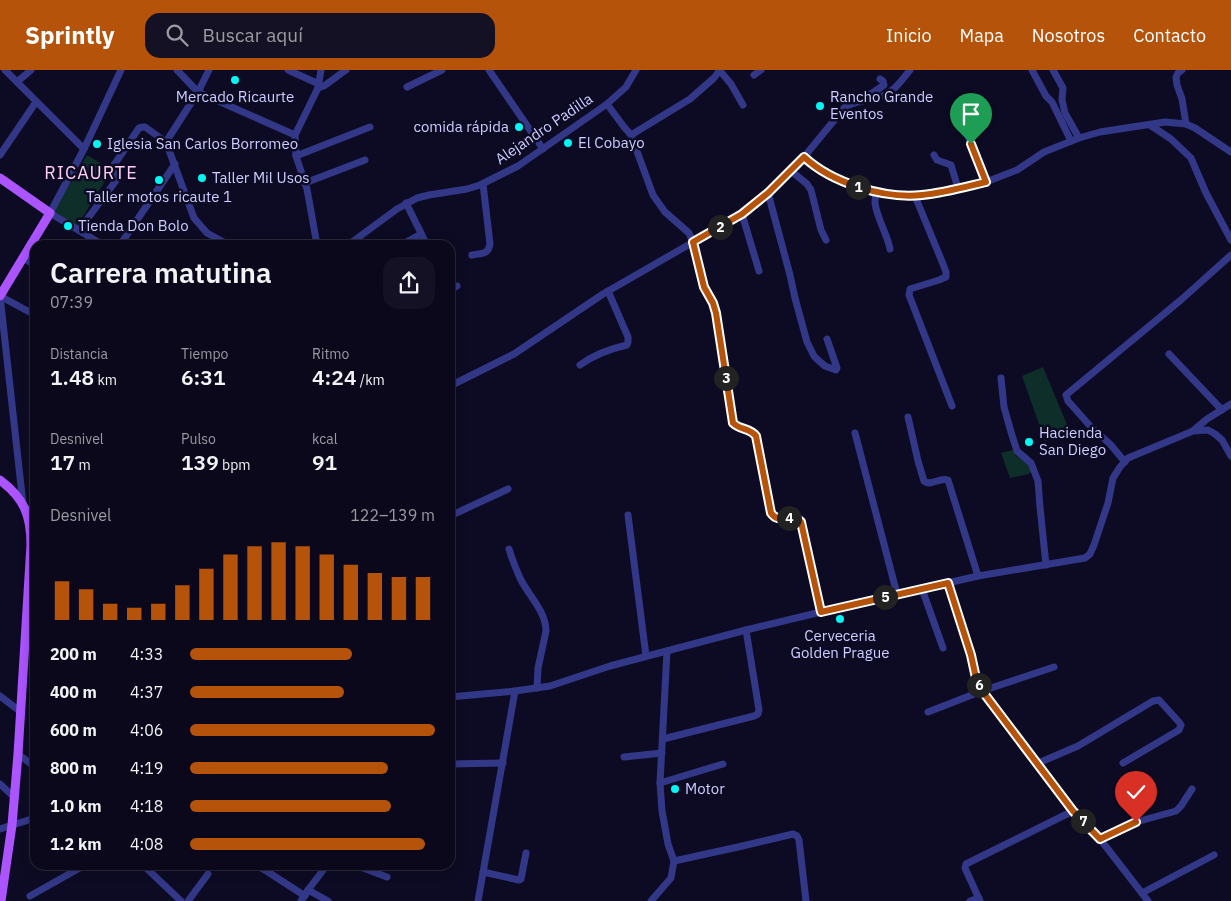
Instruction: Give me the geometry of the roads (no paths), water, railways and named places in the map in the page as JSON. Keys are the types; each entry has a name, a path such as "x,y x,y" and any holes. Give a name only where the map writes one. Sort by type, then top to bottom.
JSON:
{"main road":[{"path":"0,178 50,213 34,240"},
{"path":"0,296 30,246"},
{"path":"0,480 14,491 24,504 30,525"},
{"path":"1,901 12,825 30,588"}],"street":[{"path":"5,70 84,149"},
{"path":"17,82 30,70"},
{"path":"95,240 50,213 84,149 121,70"},
{"path":"177,70 198,92 295,135"},
{"path":"166,142 198,92 209,70"},
{"path":"288,70 319,86 324,86 346,70"},
{"path":"316,240 307,189 296,156 295,135 319,86 321,70"},
{"path":"407,87 442,70"},
{"path":"489,70 543,149"},
{"path":"607,104 626,87 636,70"},
{"path":"754,75 761,70"},
{"path":"854,102 881,97 890,92 910,70"},
{"path":"1032,70 1046,96 1052,102 1071,142"},
{"path":"1053,70 1063,88 1062,100 1065,113 1079,138"},
{"path":"1182,70 1176,77 1186,124"},
{"path":"631,135 690,99 720,71 731,84 743,105"},
{"path":"455,384 514,354 608,291 742,214 768,193 804,157 845,107 859,97 871,94 884,85 883,81 880,80"},
{"path":"0,155 36,102"},
{"name":"Alejandro Padilla","path":"355,240 417,198 467,189 483,184 518,166 607,104 631,135 653,195 666,212 689,233 693,242"},
{"path":"956,106 986,182"},
{"path":"804,157 818,169 850,185 892,195 915,196 939,193 986,182 1016,170 1044,152 1079,138 1100,132 1165,122 1186,124 1195,128 1231,152"},
{"path":"1150,125 1171,140 1190,158 1231,240"},
{"path":"78,230 118,178 114,165 139,128 145,127 166,142 194,218 207,233 220,240"},
{"path":"296,156 370,127"},
{"path":"934,155 937,160 951,165 958,188"},
{"path":"305,182 365,160"},
{"path":"123,240 175,164"},
{"path":"790,170 807,184 811,190 821,230 826,240"},
{"path":"472,255 486,252 489,250 490,244 483,184"},
{"path":"876,191 875,203 880,221 888,238 890,249"},
{"path":"768,193 808,342 814,356 825,366 836,370 837,368 827,339"},
{"path":"915,196 943,264 946,277 910,289 910,295 952,406"},
{"path":"406,204 424,240"},
{"path":"742,214 759,270"},
{"path":"410,240 421,234"},
{"path":"693,242 704,287 716,313 733,423 737,427 753,431 756,436 771,513 779,519 794,517 801,522 821,612"},
{"path":"1125,462 1110,444 1091,428 1068,401 1066,395 1182,300 1231,255"},
{"path":"23,258 30,262"},
{"path":"580,365 592,357 615,347 627,345 628,337 608,291"},
{"path":"0,296 30,312"},
{"path":"0,296 24,504"},
{"path":"1169,354 1222,410"},
{"path":"1001,378 1004,407 1010,432 1017,451 1032,463 1038,482 1046,565"},
{"path":"455,697 550,686 646,656 821,612 978,576 1085,558 1090,554 1108,503 1113,478 1128,458 1193,431 1207,419 1231,404"},
{"path":"908,418 924,482 929,484 943,478 948,480 978,576"},
{"path":"1193,431 1208,430 1222,440 1230,452"},
{"path":"855,433 897,594"},
{"path":"455,514 508,489"},
{"path":"628,515 646,656"},
{"path":"509,549 520,578 546,624 538,668 537,688"},
{"path":"948,583 971,655 976,678 982,691 1073,811 1100,839 1148,901"},
{"path":"922,588 943,648"},
{"path":"663,739 758,714 759,710 746,630"},
{"path":"651,901 671,878 674,861 668,844 662,812 660,783 667,651"},
{"path":"928,712 982,691 1054,667"},
{"path":"478,901 515,691"},
{"path":"0,696 21,712"},
{"path":"1036,764 1078,746 1153,701 1159,700 1179,722 1180,730 1123,762"},
{"path":"624,757 662,753"},
{"path":"18,754 30,763"},
{"path":"455,764 502,763"},
{"path":"660,783 724,764"},
{"path":"0,784 14,797"},
{"path":"1100,839 1136,822 1176,811 1182,806 1192,789"},
{"path":"970,901 979,899 965,868 966,864 1073,811"},
{"path":"0,829 30,820"},
{"path":"674,861 793,834 799,840 806,901"},
{"path":"483,872 519,880 521,879 526,853"},
{"path":"1142,893 1214,855"},
{"path":"30,896 76,870"},
{"path":"148,870 181,901"},
{"path":"265,870 304,896 328,901"},
{"path":"304,896 322,870"},
{"path":"368,870 387,877"},
{"path":"188,901 208,874"}],"place":[{"name":"Mercado Ricaurte","path":"235,80"},
{"name":"Rancho Grande Eventos","path":"820,106"},
{"name":"comida rápida","path":"519,127"},
{"name":"El Cobayo","path":"568,143"},
{"name":"Iglesia San Carlos Borromeo","path":"97,144"},
{"name":"Taller Mil Usos","path":"202,178"},
{"name":"Taller motos ricaute 1","path":"159,180"},
{"name":"Tienda Don Bolo","path":"68,226"},
{"name":"Hacienda San Diego","path":"1029,442"},
{"name":"Cerveceria Golden Prague","path":"840,619"},
{"name":"Motor","path":"675,789"}],"district":[{"name":"RICAURTE","path":"91,173"}]}
